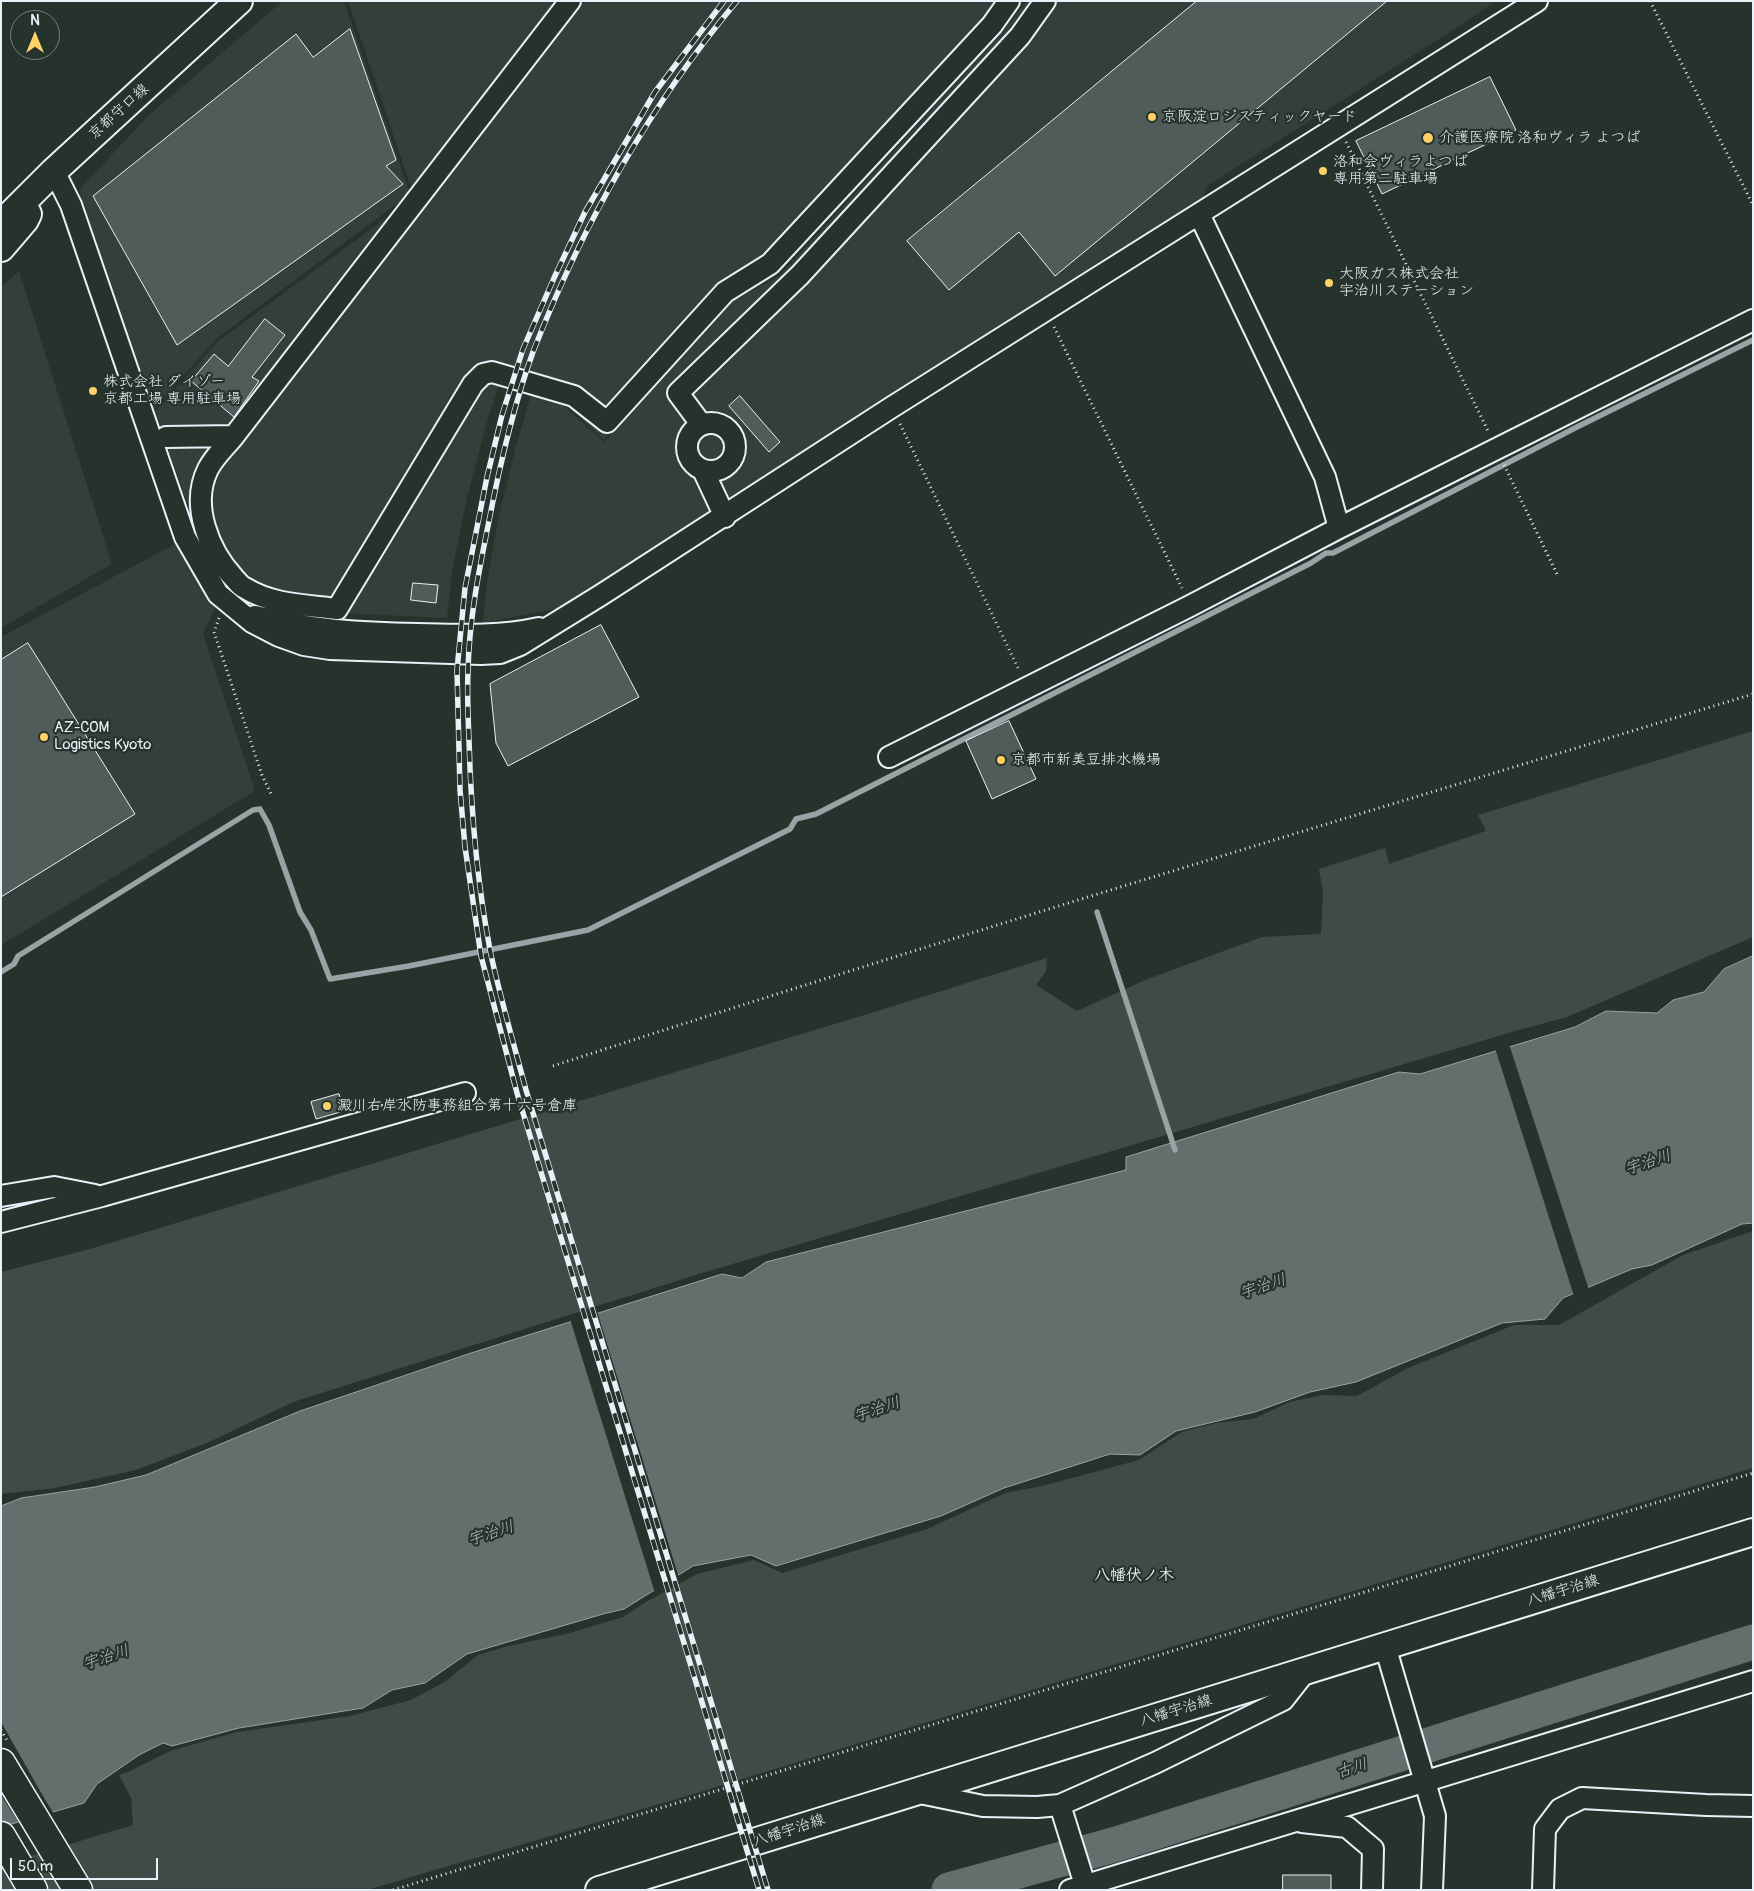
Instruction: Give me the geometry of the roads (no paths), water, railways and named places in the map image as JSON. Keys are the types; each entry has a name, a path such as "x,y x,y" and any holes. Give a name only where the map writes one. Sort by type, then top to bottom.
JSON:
{"highway":[{"path":"1,1763 78,1890"},
{"path":"1,1836 33,1890"}],"main road":[{"name":"京都守口線","path":"1,224 48,176 239,1"},
{"path":"1,201 48,176"},
{"path":"1,248 26,220 48,176"},
{"name":"八幡宇治線","path":"599,1890 913,1791 1753,1532"}],"street":[{"path":"570,1 208,469 203,486 201,505 207,536 223,566 243,588 276,602 337,608 472,384 483,374 492,372 574,396 607,422 725,292 770,264 992,25 1009,1"},
{"path":"701,424 678,393 800,275 1020,36 1045,1"},
{"path":"48,176 71,205 185,537 218,594 252,622 279,636 304,645 330,649 500,653 520,645 725,517 892,407 1531,4"},
{"path":"1199,214 1325,477 1339,528"},
{"path":"889,757 1753,320"},
{"path":"703,470 711,471 726,466 731,461 736,446 730,431 724,426 709,422 701,424 690,434 686,447 691,461 703,470 725,517"},
{"path":"166,437 234,436"},
{"path":"1,1222 102,1196 465,1093"},
{"path":"1,1196 54,1187 102,1196"},
{"path":"1385,1646 1434,1816 1432,1890"},
{"path":"913,1791 983,1806 1037,1807 1060,1805 1155,1763 1283,1700 1304,1672"},
{"path":"1060,1805 1078,1881 1293,1821 1753,1681"},
{"path":"1543,1890 1545,1829 1560,1809 1582,1798 1753,1806"},
{"path":"1293,1821 1347,1827 1373,1849 1372,1890"}],"water":[{"name":"宇治川","path":"1753,956 1753,1223 1742,1224 1652,1265 1632,1269 1563,1298 1545,1319 1502,1323 1356,1382 1310,1392 1255,1412 1176,1431 1140,1455 1110,1454 1004,1488 941,1516 776,1566 751,1555 693,1566 624,1609 467,1654 425,1683 392,1690 363,1708 239,1728 172,1746 163,1743 139,1755 97,1784 84,1803 1,1827 1,1506 21,1498 95,1487 146,1475 300,1411 468,1354 722,1274 742,1278 766,1262 1126,1170 1126,1157 1399,1072 1420,1074 1575,1027 1606,1011 1657,1013 1673,1000 1704,992 1724,969"}],"waterway":[{"path":"1,972 14,964 18,956 253,810 260,809 269,825 300,912 311,930 330,979 409,966 588,930 790,829 796,819 816,814 1311,563 1326,553 1333,553 1577,427 1753,340"},
{"path":"1097,912 1175,1150"},
{"name":"古川","path":"949,1890 1117,1844 1753,1642"}],"railway":[{"path":"724,1 655,92 585,212 523,349 502,415 487,477 465,588 457,670 460,790 465,847 481,956 517,1093 759,1890"},
{"path":"737,1 675,82 621,168 573,259 533,352 508,436 475,595 470,633 468,706 471,794 478,875 486,928 499,989 526,1090 768,1890"}],"place":[{"name":"京阪淀ロジスティックヤード","path":"1152,117"},
{"name":"介護医療院 洛和ヴィラ よつば","path":"1428,138"},
{"name":"洛和会ヴィラよつば 専用第二駐車場","path":"1323,171"},
{"name":"大阪ガス株式会社 宇治川ステーション","path":"1329,283"},
{"name":"株式会社 ダイゾー 京都工場 専用駐車場","path":"93,391"},
{"name":"AZ-COM Logistics Kyoto","path":"44,737"},
{"name":"京都市新美豆排水機場","path":"1001,760"},
{"name":"澱川右岸水防事務組合第十六号倉庫","path":"327,1106"}],"district":[{"name":"八幡伏ノ木","path":"1134,1576"}]}
